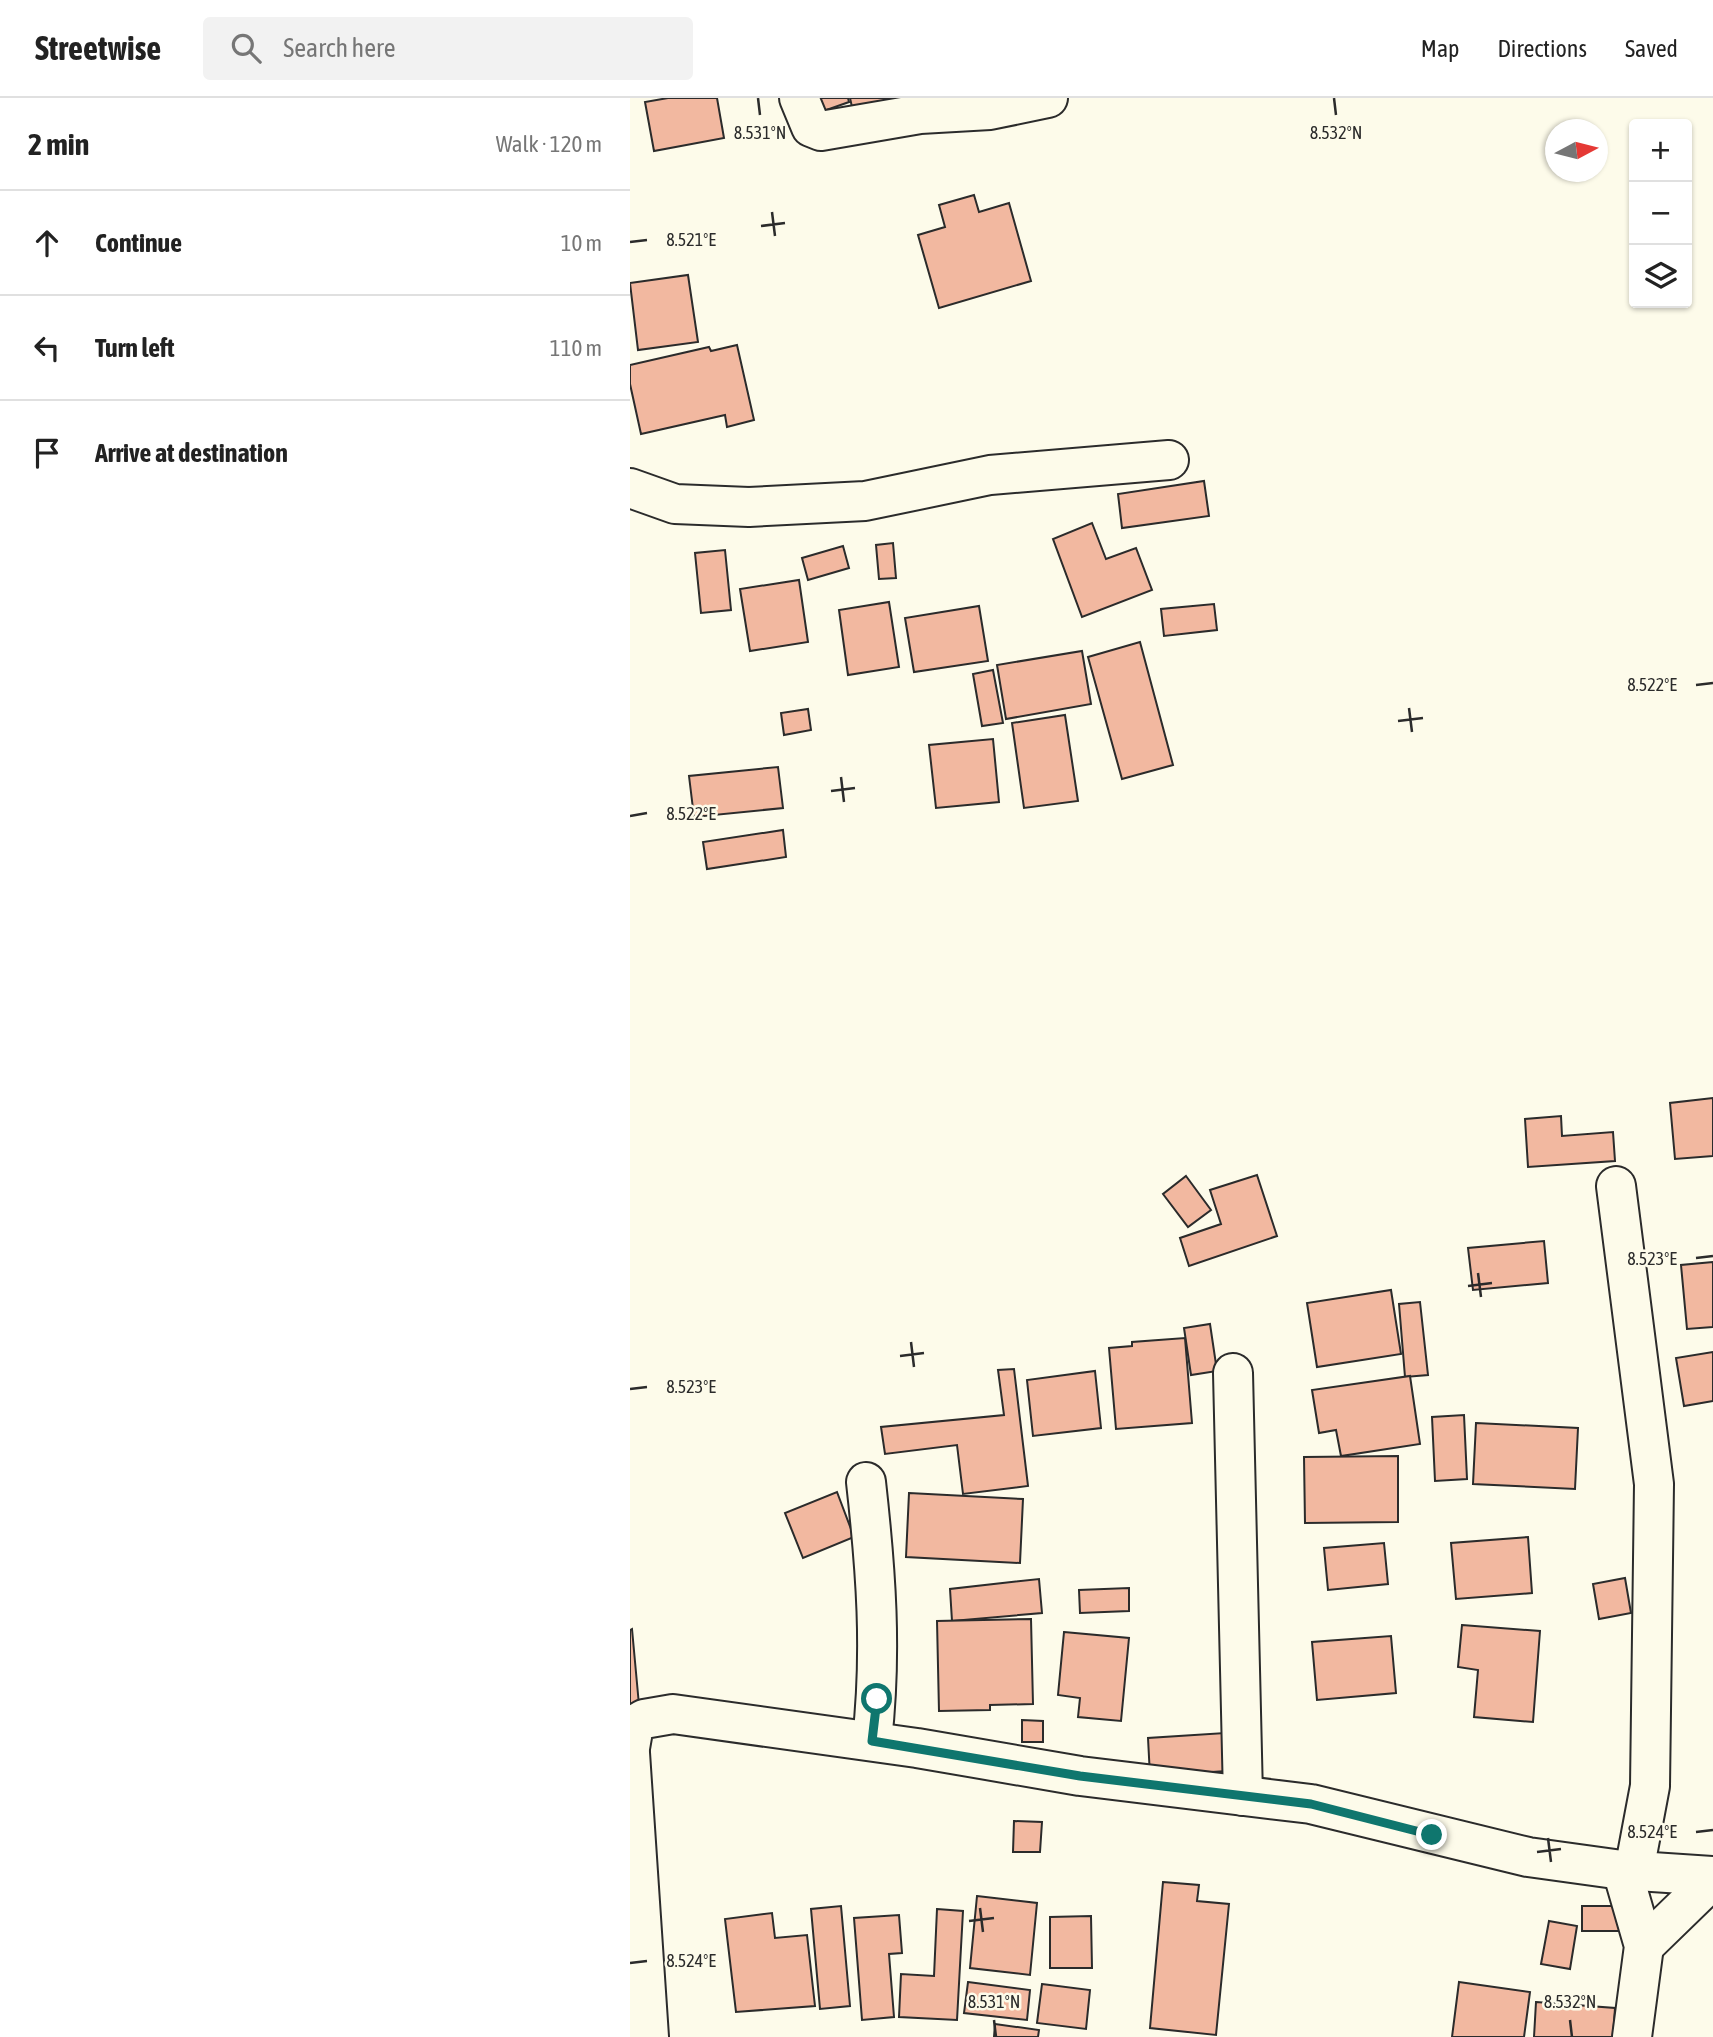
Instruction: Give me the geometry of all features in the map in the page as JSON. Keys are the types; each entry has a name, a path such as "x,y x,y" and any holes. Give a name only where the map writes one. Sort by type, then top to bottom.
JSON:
{"street":[{"path":"799,98 811,127 821,131 920,114 990,110 1048,98"},
{"path":"630,488 675,504 749,507 865,501 990,475 1169,460"},
{"path":"1616,1186 1654,1484 1650,1786 1628,1871 1644,1946 1632,2037"},
{"path":"1233,1373 1243,1796"},
{"path":"866,1482 877,1580 877,1699 872,1741"},
{"path":"649,2037 630,1751 634,1725 644,1719 673,1714 872,1741 1080,1776 1311,1804 1528,1857 1628,1871 1702,1876"},
{"path":"1650,1786 1702,1876"},
{"path":"1644,1946 1702,1876"}],"building":[{"path":"668,98 717,98 724,138 654,151 645,102"},
{"path":"814,98 848,98 849,102 818,113"},
{"path":"850,98 924,98 854,116"},
{"path":"974,195 979,212 1009,203 1031,281 939,308 918,235 945,227 939,205"},
{"path":"688,275 698,342 638,350 630,283"},
{"path":"737,345 754,420 727,427 725,415 641,434 630,384 630,365 709,347 711,351"},
{"path":"1204,481 1209,516 1122,528 1118,494"},
{"path":"1092,523 1106,559 1136,548 1152,590 1082,617 1053,539"},
{"path":"893,543 896,578 879,579 876,545"},
{"path":"843,546 849,568 808,580 802,558"},
{"path":"725,550 731,610 701,613 695,553"},
{"path":"799,580 808,642 750,651 740,589"},
{"path":"889,602 899,667 848,675 839,610"},
{"path":"1214,604 1217,630 1164,636 1161,609"},
{"path":"979,606 988,661 914,672 905,618"},
{"path":"1140,642 1173,765 1122,779 1088,657"},
{"path":"1082,651 1091,704 1006,719 997,665"},
{"path":"993,670 1003,723 982,726 973,674"},
{"path":"808,709 811,730 784,735 781,713"},
{"path":"1065,715 1078,801 1024,808 1012,723"},
{"path":"993,739 999,802 936,808 929,745"},
{"path":"778,767 783,808 694,817 689,776"},
{"path":"783,830 786,857 707,869 703,842"},
{"path":"1713,1098 1713,1156 1675,1159 1670,1103"},
{"path":"1561,1116 1562,1136 1613,1132 1615,1161 1528,1167 1525,1119"},
{"path":"1257,1175 1277,1236 1189,1266 1180,1238 1221,1224 1210,1190"},
{"path":"1186,1176 1211,1210 1188,1227 1163,1194"},
{"path":"1544,1241 1548,1283 1473,1290 1468,1248"},
{"path":"1713,1262 1713,1327 1687,1329 1681,1265"},
{"path":"1391,1290 1401,1354 1317,1367 1307,1303"},
{"path":"1420,1302 1428,1375 1405,1377 1399,1304"},
{"path":"1210,1324 1217,1371 1191,1375 1184,1328"},
{"path":"1185,1338 1192,1423 1116,1429 1109,1348 1132,1346 1132,1342"},
{"path":"1713,1352 1713,1401 1684,1406 1676,1358"},
{"path":"1014,1369 1028,1486 963,1494 957,1445 885,1454 881,1427 1004,1415 998,1370"},
{"path":"1095,1371 1101,1428 1033,1436 1027,1380"},
{"path":"1410,1376 1420,1444 1341,1456 1336,1430 1319,1433 1312,1390"},
{"path":"1464,1415 1467,1479 1435,1481 1432,1417"},
{"path":"1476,1423 1578,1428 1575,1489 1473,1484"},
{"path":"1398,1456 1398,1522 1305,1523 1304,1457"},
{"path":"837,1492 854,1537 803,1558 785,1513"},
{"path":"909,1493 1023,1499 1020,1563 906,1557"},
{"path":"1528,1537 1532,1593 1456,1599 1451,1543"},
{"path":"1384,1543 1388,1584 1328,1590 1324,1548"},
{"path":"1625,1578 1631,1613 1599,1619 1593,1584"},
{"path":"1039,1579 1042,1613 952,1621 950,1589"},
{"path":"1129,1588 1129,1611 1080,1613 1079,1590"},
{"path":"1031,1619 1033,1704 990,1705 990,1710 939,1711 937,1621"},
{"path":"1462,1625 1540,1631 1533,1722 1474,1717 1478,1670 1458,1667"},
{"path":"632,1629 639,1705 630,1706 630,1630"},
{"path":"1064,1632 1129,1638 1121,1721 1078,1717 1080,1698 1058,1695"},
{"path":"1391,1636 1396,1693 1317,1700 1312,1642"},
{"path":"1022,1720 1043,1721 1043,1742 1022,1742"},
{"path":"1225,1733 1227,1771 1150,1776 1148,1738"},
{"path":"1014,1821 1042,1822 1040,1852 1013,1852"},
{"path":"1163,1882 1199,1885 1197,1901 1229,1904 1216,2035 1150,2028"},
{"path":"977,1896 1037,1903 1030,1975 970,1968"},
{"path":"841,1906 850,2006 820,2009 811,1909"},
{"path":"1582,1906 1622,1906 1622,1931 1582,1931"},
{"path":"937,1909 963,1911 957,2020 899,2017 901,1974 934,1976"},
{"path":"772,1913 775,1938 807,1935 815,2006 736,2012 725,1919"},
{"path":"899,1915 902,1953 889,1954 894,2017 862,2020 854,1918"},
{"path":"1091,1916 1092,1968 1050,1968 1050,1917"},
{"path":"1549,1921 1577,1926 1570,1969 1541,1964"},
{"path":"968,1982 1030,1990 1027,2020 964,2013"},
{"path":"1459,1982 1530,1992 1524,2037 1452,2037"},
{"path":"1042,1984 1090,1990 1086,2029 1037,2023"},
{"path":"1536,2002 1615,2008 1613,2037 1534,2037"},
{"path":"995,2024 1039,2030 1038,2037 994,2037"}],"route":[{"path":"877,1699 872,1741 1080,1776 1311,1804 1432,1835"}]}
